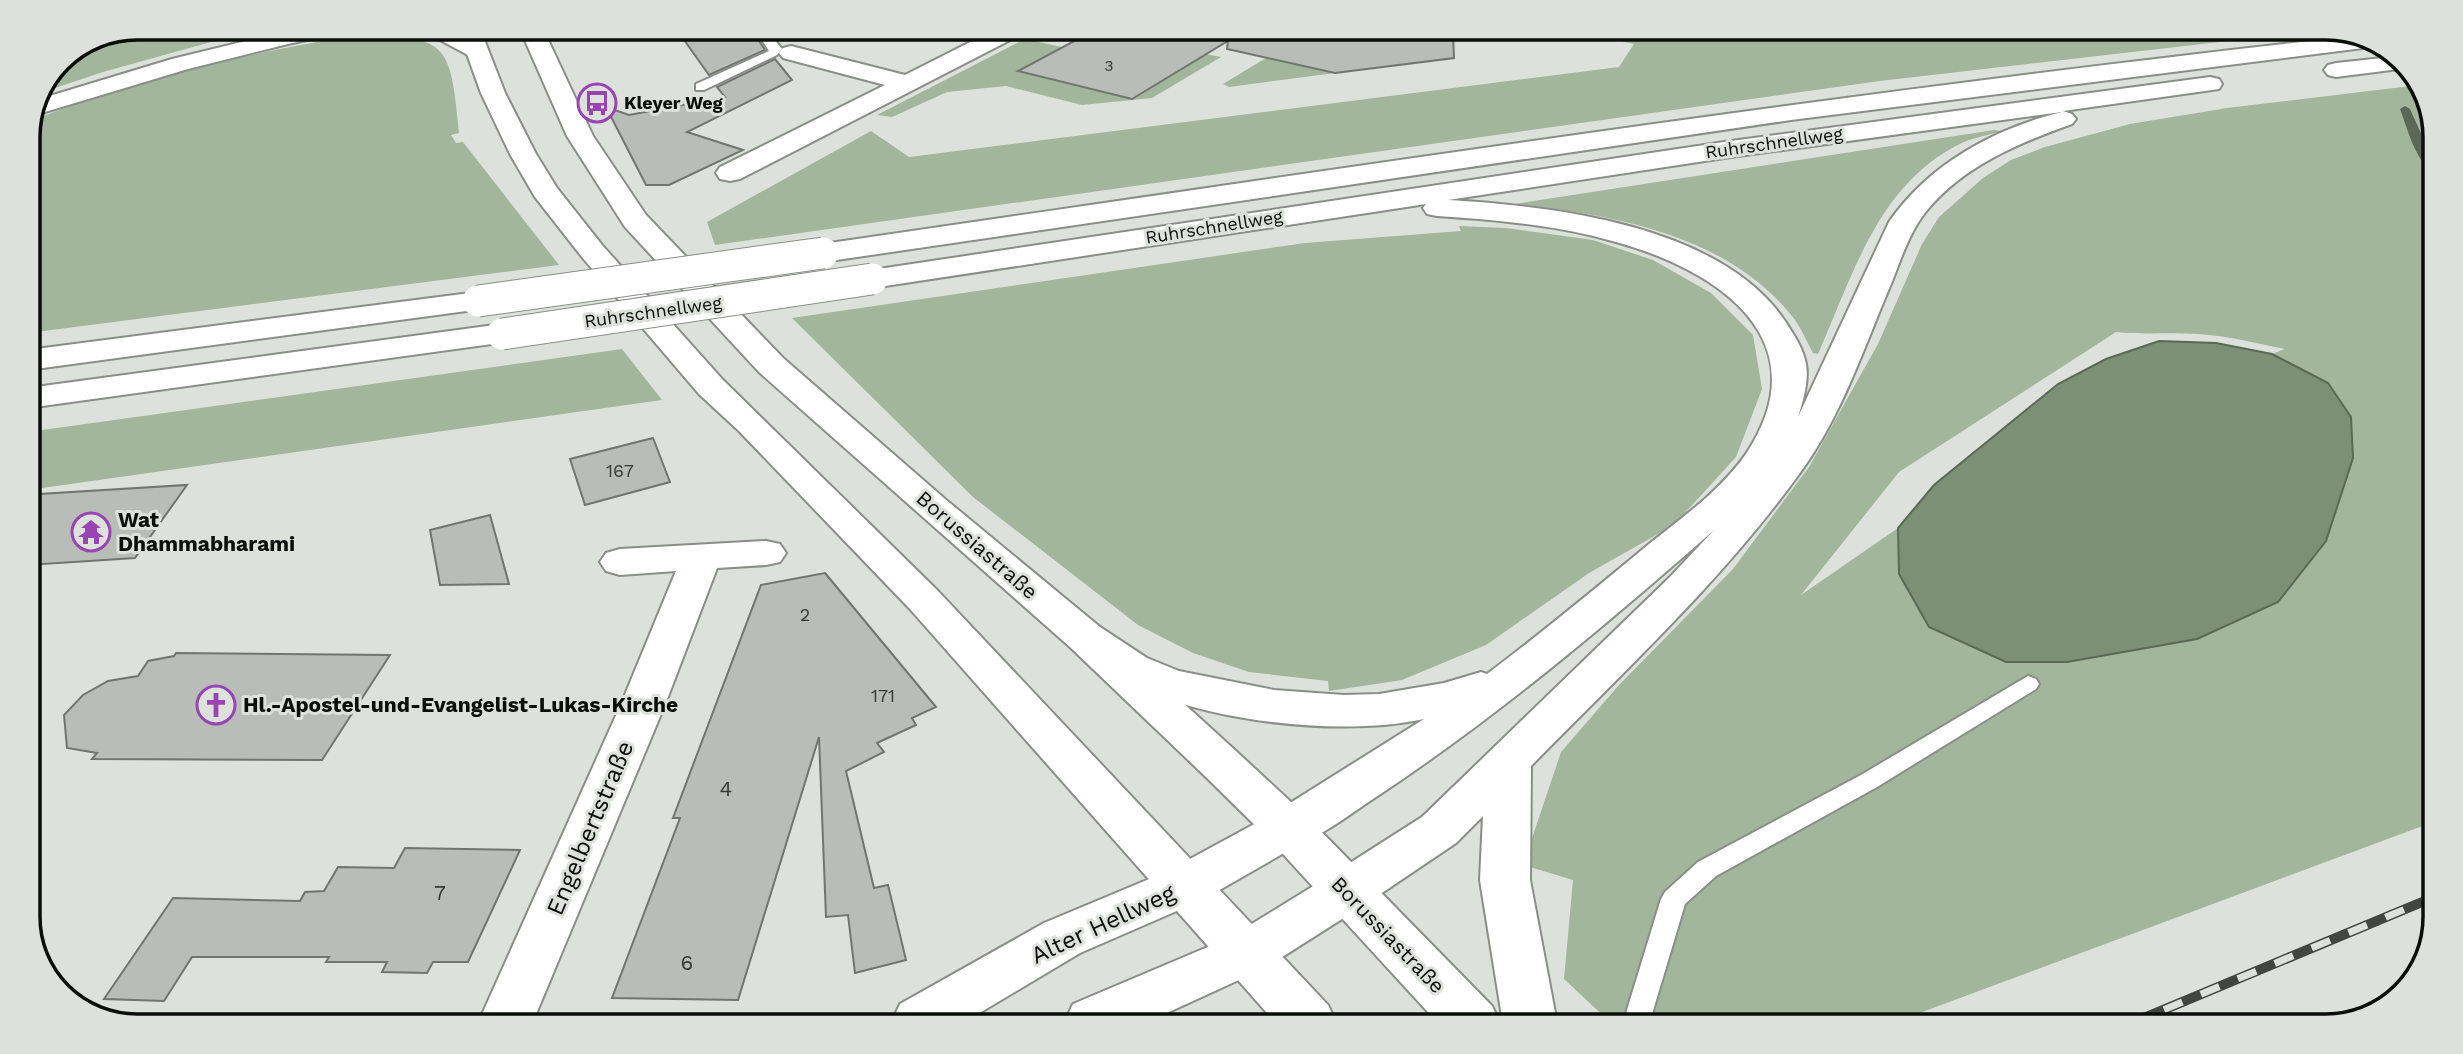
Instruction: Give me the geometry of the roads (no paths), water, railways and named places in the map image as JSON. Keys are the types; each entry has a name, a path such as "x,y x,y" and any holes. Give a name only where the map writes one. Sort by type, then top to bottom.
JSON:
{"main road":[{"path":"51,94 235,40"},
{"path":"46,105 139,75 278,40"},
{"path":"472,40 523,154 545,191 592,251 711,387 751,424 924,600 1302,1014"},
{"name":"Borussiastraße","path":"541,40 580,136 635,221 771,365 1085,637 1288,828 1464,1014"},
{"path":"730,173 992,40"},
{"name":"Ruhrschnellweg","path":"40,358 823,253 1882,98 2169,62 2349,43"},
{"path":"791,54 908,83"},
{"path":"2309,73 2389,64"},
{"name":"Ruhrschnellweg","path":"40,396 502,334 1918,122 2217,83 2127,99 2031,130 1977,155 1934,185 1917,202 1903,222 1835,378 1788,464 1736,530 1684,587 1508,761"},
{"path":"1085,637 1141,673 1186,688 1244,702 1292,708 1371,710 1450,699 1515,674 1619,592 1744,480 1773,439 1789,379 1789,363 1777,332 1737,290 1703,267 1666,249 1614,232 1565,221 1505,213 1423,207 1275,217"},
{"path":"620,562 766,553"},
{"name":"Engelbertstraße","path":"509,1014 644,702 702,557"},
{"name":"Alter Hellweg","path":"931,1014 1062,939 1184,886 1357,788 1515,674"},
{"path":"1108,1014 1247,953 1422,844 1508,761"},
{"path":"1508,761 1504,880 1528,1014"}],"lane":[{"path":"700,88 773,52 776,48 769,40"},
{"path":"1639,1014 1674,899 1707,869 1869,781 2028,684"}],"waterway":[{"path":"2405,109 2423,151"}],"railway":[{"path":"2153,1014 2423,902"}],"place":[{"name":"Kleyer Weg","path":"597,103"},
{"name":"Wat Dhammabharami","path":"91,532"},
{"name":"Hl.-Apostel-und-Evangelist-Lukas-Kirche","path":"216,705"}]}
